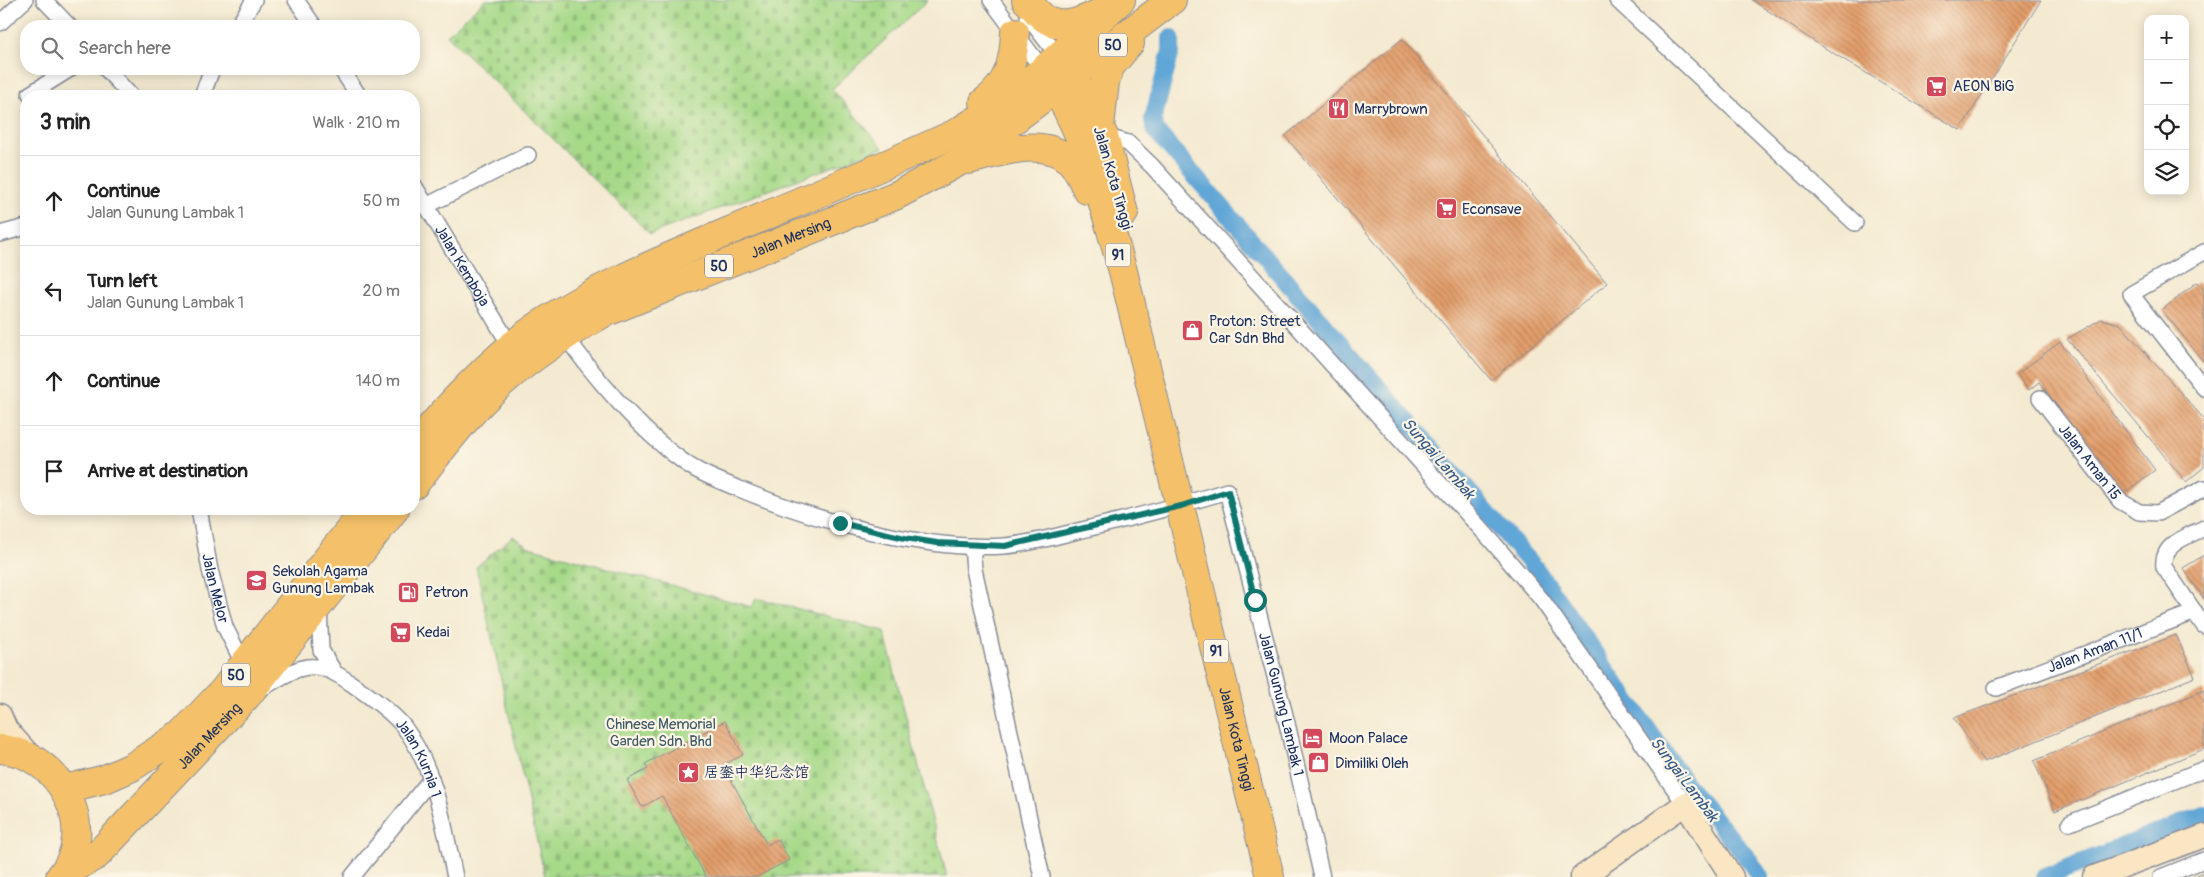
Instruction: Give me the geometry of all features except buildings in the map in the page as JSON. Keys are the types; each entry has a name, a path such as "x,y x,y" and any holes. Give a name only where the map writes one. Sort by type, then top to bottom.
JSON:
{"highway":[{"path":"1026,0 1047,20 1064,24 1082,22 1117,3"},
{"name":"Jalan Mersing","path":"420,478 480,404 535,356 565,335 604,313 897,195 957,163 1058,73 1117,3"},
{"path":"1102,131 1105,82 1110,67 1161,8"},
{"name":"Jalan Mersing","path":"420,440 455,400 511,347 540,324 596,292 685,250 924,148 956,132 1058,73 1161,8"},
{"path":"924,148 950,125 989,98 1006,78 1014,58 1015,32"},
{"name":"Jalan Kota Tinggi","path":"1058,73 1102,131 1145,300 1161,426"},
{"name":"Jalan Kota Tinggi","path":"1058,73 1096,180 1123,271 1270,877"},
{"path":"957,163 1022,149 1047,148 1069,160 1086,187 1123,271"},
{"name":"Jalan Mersing","path":"65,789 105,778 132,766 181,735 223,691 361,515"},
{"name":"Jalan Mersing","path":"61,876 97,855 247,696 390,515"},
{"name":"50","path":"0,749 10,750 32,758 51,771 65,789 74,812 76,837 70,862 61,876"}],"street":[{"path":"0,22 25,0"},
{"path":"44,0 63,20"},
{"path":"242,20 254,0"},
{"path":"296,0 310,20"},
{"path":"991,0 1015,32 1058,73"},
{"path":"1015,0 1058,73"},
{"path":"1617,0 1855,224"},
{"path":"36,90 60,75"},
{"path":"112,75 125,90"},
{"path":"204,90 210,75"},
{"path":"345,75 355,90"},
{"path":"1102,131 1128,143 1152,166 1491,540 1542,600 1685,804 1732,877"},
{"path":"426,206 528,155"},
{"name":"Jalan Kemboja","path":"420,196 511,347"},
{"path":"0,234 20,229"},
{"path":"2204,252 2131,294 2204,388"},
{"path":"565,335 580,356 636,419 669,451 694,468 755,495 840,523 905,538 972,546 1005,546 1030,542 1181,506"},
{"name":"Jalan Aman 15","path":"2040,398 2120,501 2139,512 2158,513 2204,488"},
{"name":"Jalan Gunung Lambak 1","path":"1181,506 1228,491 1286,719 1322,877"},
{"name":"Jalan Melor","path":"201,515 210,570 225,627 244,665"},
{"path":"2204,528 2166,548 2163,557 2164,567 2204,626"},
{"path":"972,546 974,569 1042,877"},
{"path":"318,604 320,643 333,670"},
{"name":"Jalan Aman 11/1","path":"1996,688 2195,612"},
{"path":"247,696 302,668 311,667 333,670"},
{"name":"Jalan Kurnia 1","path":"333,670 366,693 403,726 423,760 431,779 455,877"},
{"path":"0,715 6,729 32,758"},
{"path":"2070,823 2204,769"},
{"path":"352,877 431,779"},
{"path":"1582,877 1685,804"},
{"path":"2094,877 2204,836"},
{"path":"2160,877 2204,860"}],"green space":[{"path":"485,0 928,0 832,89 883,148 650,234 447,35"},
{"name":"Chinese Memorial Garden Sdn. Bhd","path":"513,536 529,547 752,607 756,598 884,631 947,877 545,877 476,567"}],"waterway":[{"name":"Sungai Lambak","path":"1171,38 1171,51 1153,119 1155,130 1535,568 1688,787 1749,860 1760,877"},
{"name":"Sungai Lambak","path":"2045,877 2204,815"}],"place":[{"name":"AEON BiG","path":"1937,86"},
{"name":"Marrybrown","path":"1338,109"},
{"name":"Econsave","path":"1446,209"},
{"name":"Proton: Street Car Sdn Bhd","path":"1193,330"},
{"name":"Sekolah Agama Gunung Lambak","path":"256,580"},
{"name":"Petron","path":"409,592"},
{"name":"Kedai","path":"400,632"},
{"name":"Moon Palace","path":"1313,738"},
{"name":"Dimiliki Oleh","path":"1319,763"},
{"name":"居銮中华纪念馆","path":"688,772"}],"route":[{"path":"840,523 905,538 937,543 1005,546 1030,542 1181,506 1228,491 1255,600"}]}
